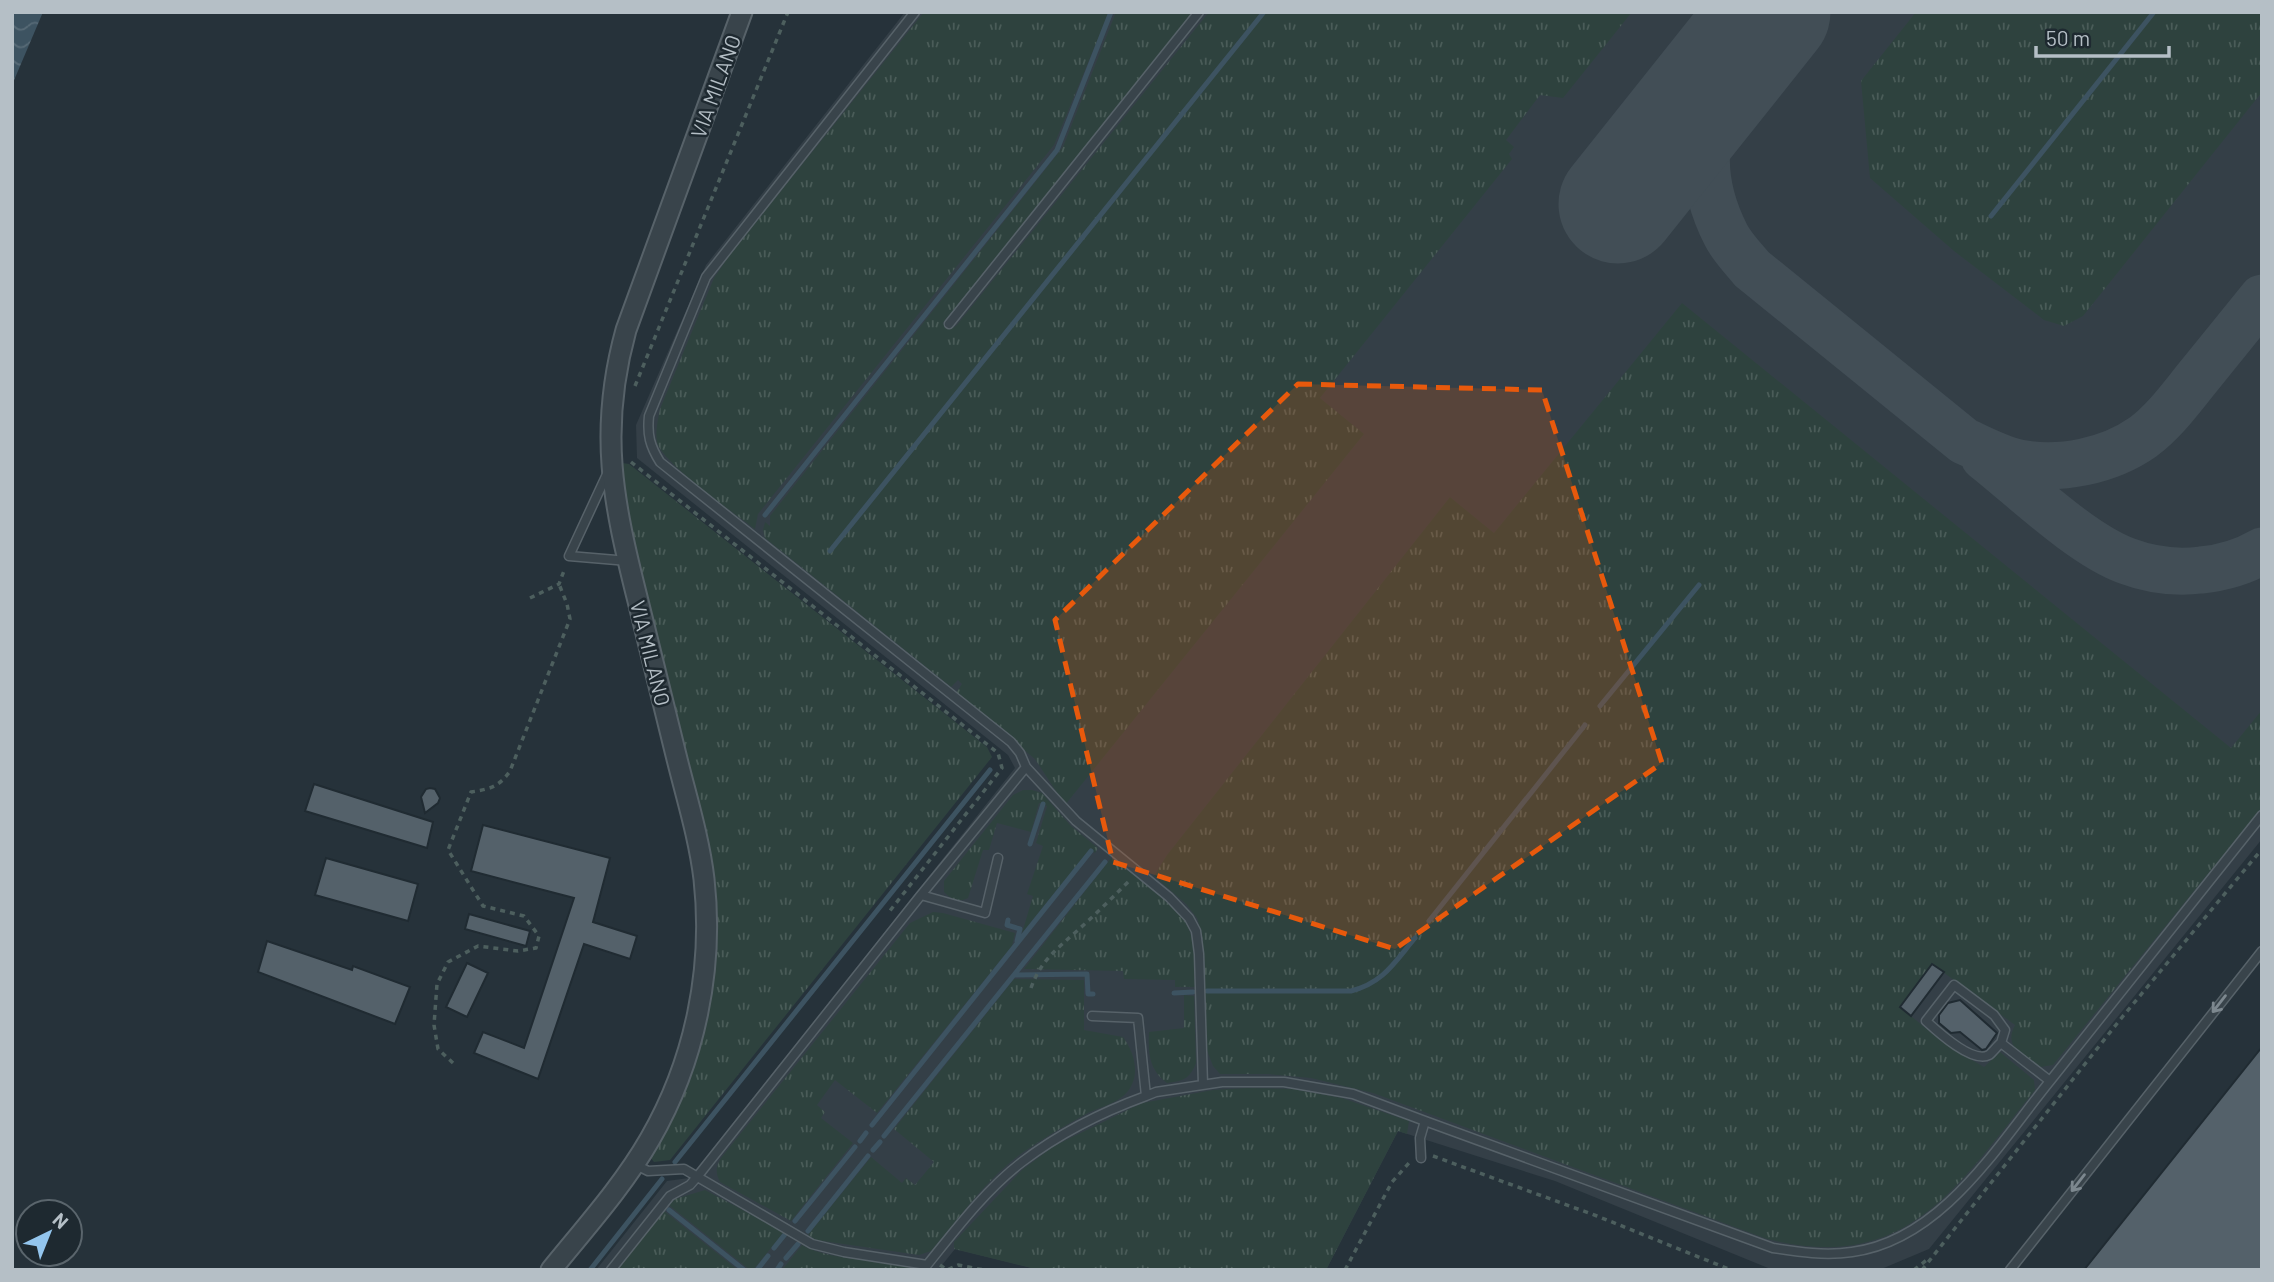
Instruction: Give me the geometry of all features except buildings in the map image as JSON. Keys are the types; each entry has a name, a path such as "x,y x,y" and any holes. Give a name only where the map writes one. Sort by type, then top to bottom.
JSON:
{"street":[{"name":"VIA MILANO","path":"551,1270 634,1164 665,1110 689,1047 702,989 706,930 704,880 697,838 628,561 610,466 612,397 626,330 743,12"}],"lane":[{"path":"915,12 706,277 649,416 647,433 660,462 1011,742 1026,767 1076,821 1169,897 1189,918 1196,931 1199,954 1203,1085"},
{"path":"949,324 1199,12"},
{"path":"610,466 569,556 628,561"},
{"path":"611,1270 670,1196 690,1185 697,1177 1026,767"},
{"path":"634,1164 648,1171 684,1169 812,1244 925,1267 978,1204 1021,1162 1103,1112 1156,1092 1254,1081 1315,1086 1353,1094 1773,1248 1808,1254 1855,1252 1902,1237 1954,1199 2262,815"},
{"path":"921,895 985,913 998,858"},
{"path":"2010,1270 2262,951"},
{"path":"1954,985 1994,1015 2005,1030 2001,1042 1988,1055 1978,1057 1945,1039 1926,1021 1954,985"},
{"path":"1091,1016 1138,1018 1146,1096"},
{"path":"2001,1042 2050,1081"},
{"path":"1421,1158 1420,1138 1425,1121"}],"path":[{"path":"634,387 788,12"},
{"path":"629,451 631,463 998,753 1002,768 882,921"},
{"path":"453,1063 438,1049 434,1025 437,984 448,962 478,946 517,951 536,948 539,936 524,916 483,906 448,850 471,792 488,789 502,782 510,771 570,619 559,584 569,556"},
{"path":"530,598 559,584"},
{"path":"1922,1270 2119,1021 2262,849"},
{"path":"1031,988 1040,967 1056,947 1079,930 1137,872"},
{"path":"1345,1270 1392,1182 1412,1160 1435,1155 1731,1270"},
{"path":"1914,1270 1933,1255"},
{"path":"925,1267 940,1265 947,1270 958,1265 984,1270"}],"highlighted area":[{"path":"1298,384 1542,390 1662,763 1395,949 1113,862 1055,620"}],"shaded area":[{"path":"905,12 2262,12 2262,839 1929,1249 1879,1270 1773,1270 1555,1181 1398,1131 1326,1270 1040,1270 955,1249 938,1270 596,1270 667,1181 689,1178 1015,768 1008,755 637,458 636,425 706,265"}],"green space":[{"path":"924,12 1109,12 1054,145 758,514 755,529 700,487 662,451 656,438 660,409 714,278"},
{"path":"1116,12 1193,12 943,323 950,329 956,326 1209,12 1632,12 1563,98 1540,95 1506,140 1514,147 1509,154 1512,159 1320,398 1364,434 1065,805 1035,759 956,693 962,684 958,680 951,687 765,538 763,530 765,522 770,526 770,516 1063,147"},
{"path":"1916,12 2262,12 2262,92 2083,316 2064,326 2044,320 1954,251 1870,178 1861,81"},
{"path":"1682,303 2231,748 2262,710 2262,807 2053,1065 2040,1067 2021,1054 2011,1039 2015,1025 1932,964 1900,1007 1945,1044 1984,1067 2000,1052 2034,1080 2035,1090 1954,1188 1925,1214 1893,1233 1858,1244 1816,1247 1767,1239 1373,1093 1311,1078 1268,1074 1220,1074 1213,1066 1206,1048 1204,959 1197,918 1186,904 1154,876 1167,855 1450,497 1494,533"},
{"path":"622,463 629,464 987,747 992,757 670,1160 654,1162 647,1153 707,1005 684,769 620,484"},
{"path":"1023,790 1042,793 1071,826 1098,848 1095,853 1090,849 1022,933 1033,896 1027,894 1043,846 1036,843 1047,806 1039,803 1031,832 997,823 989,850 983,850 968,898 958,900 949,897 944,892 944,881 1013,795"},
{"path":"1111,858 1167,901 1185,921 1193,945 1195,987 1175,987 1175,980 1124,979 1123,971 1024,969"},
{"path":"933,912 1015,933 1012,946 877,1113 835,1080 817,1105 825,1112 821,1118 853,1143 791,1221 720,1182 717,1170 721,1158 910,923"},
{"path":"1014,979 1084,980 1084,1030 1123,1037 1130,1049 1135,1070 1128,1091 1114,1102 1053,1133 1009,1163 974,1199 931,1251 919,1255 816,1240 808,1235 871,1157 902,1183 906,1178 915,1185 934,1162 894,1129"},
{"path":"1184,995 1194,996 1196,1063 1185,1078 1167,1083 1153,1067 1149,1032 1184,1028"},
{"path":"1293,1089 1342,1098 1409,1121 1407,1134 1398,1131 1326,1270 1040,1270 954,1249 954,1242 1022,1170 1054,1146 1142,1103 1213,1090"},
{"path":"705,1190 784,1232 753,1270 669,1205 675,1199"},
{"path":"664,1211 738,1270 617,1270"},
{"path":"802,1245 839,1257 905,1264 911,1270 782,1270"}],"water":[{"path":"12,12 43,12 12,85"}],"waterway":[{"path":"765,515 1057,150 1111,12"},
{"path":"830,551 1264,12"},
{"path":"1991,216 2154,12"},
{"path":"1600,706 1699,585"},
{"path":"1429,921 1585,725"},
{"path":"675,1162 990,770"},
{"path":"1030,844 1043,804"},
{"path":"872,1125 1091,851"},
{"path":"884,1136 1105,862"},
{"path":"1008,920 1007,925 1020,929 1017,941"},
{"path":"1207,991 1351,991 1380,977 1415,938"},
{"path":"1014,975 1087,974 1088,994 1093,994"},
{"path":"1174,993 1193,992"},
{"path":"860,1141 866,1133"},
{"path":"873,1150 880,1142"},
{"path":"795,1221 855,1147"},
{"path":"808,1231 868,1156"},
{"path":"590,1270 662,1179"},
{"path":"669,1210 744,1270"},
{"path":"774,1248 786,1233"},
{"path":"786,1258 798,1244"},
{"path":"757,1270 768,1256"},
{"path":"777,1270 781,1264"}],"taxiway":[{"path":"1744,47 1713,117 1706,161 1708,184 1715,209 1728,239 1752,269 1964,441 2012,461 2051,466 2100,458 2130,445 2143,437 2170,411 2262,298"},
{"path":"1984,457 2072,529 2109,553 2127,561 2164,570 2201,570 2232,564 2262,551"}],"runway":[{"path":"1618,204 1771,12"}]}
